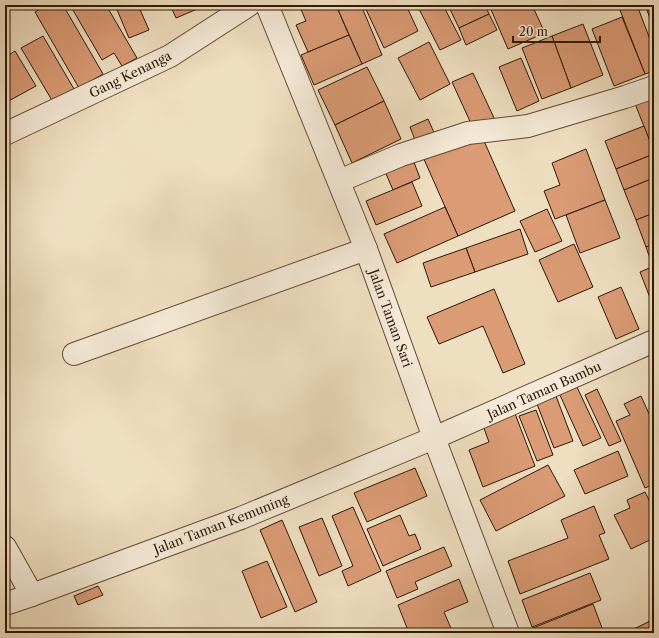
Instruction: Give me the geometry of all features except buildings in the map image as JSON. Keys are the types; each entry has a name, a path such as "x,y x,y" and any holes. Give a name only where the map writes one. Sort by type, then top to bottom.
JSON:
{"street":[{"name":"Gang Kenanga","path":"5,134 170,56 249,5"},
{"name":"Jalan Taman Sari","path":"267,5 366,249 434,438 508,633"},
{"path":"339,181 401,155 468,133 528,126 626,97 654,87"},
{"path":"74,354 366,249"},
{"name":"Jalan Taman Bambu","path":"434,438 654,341"},
{"name":"Jalan Taman Kemuning","path":"5,604 241,518 434,438"},
{"path":"5,547 32,595"}]}
